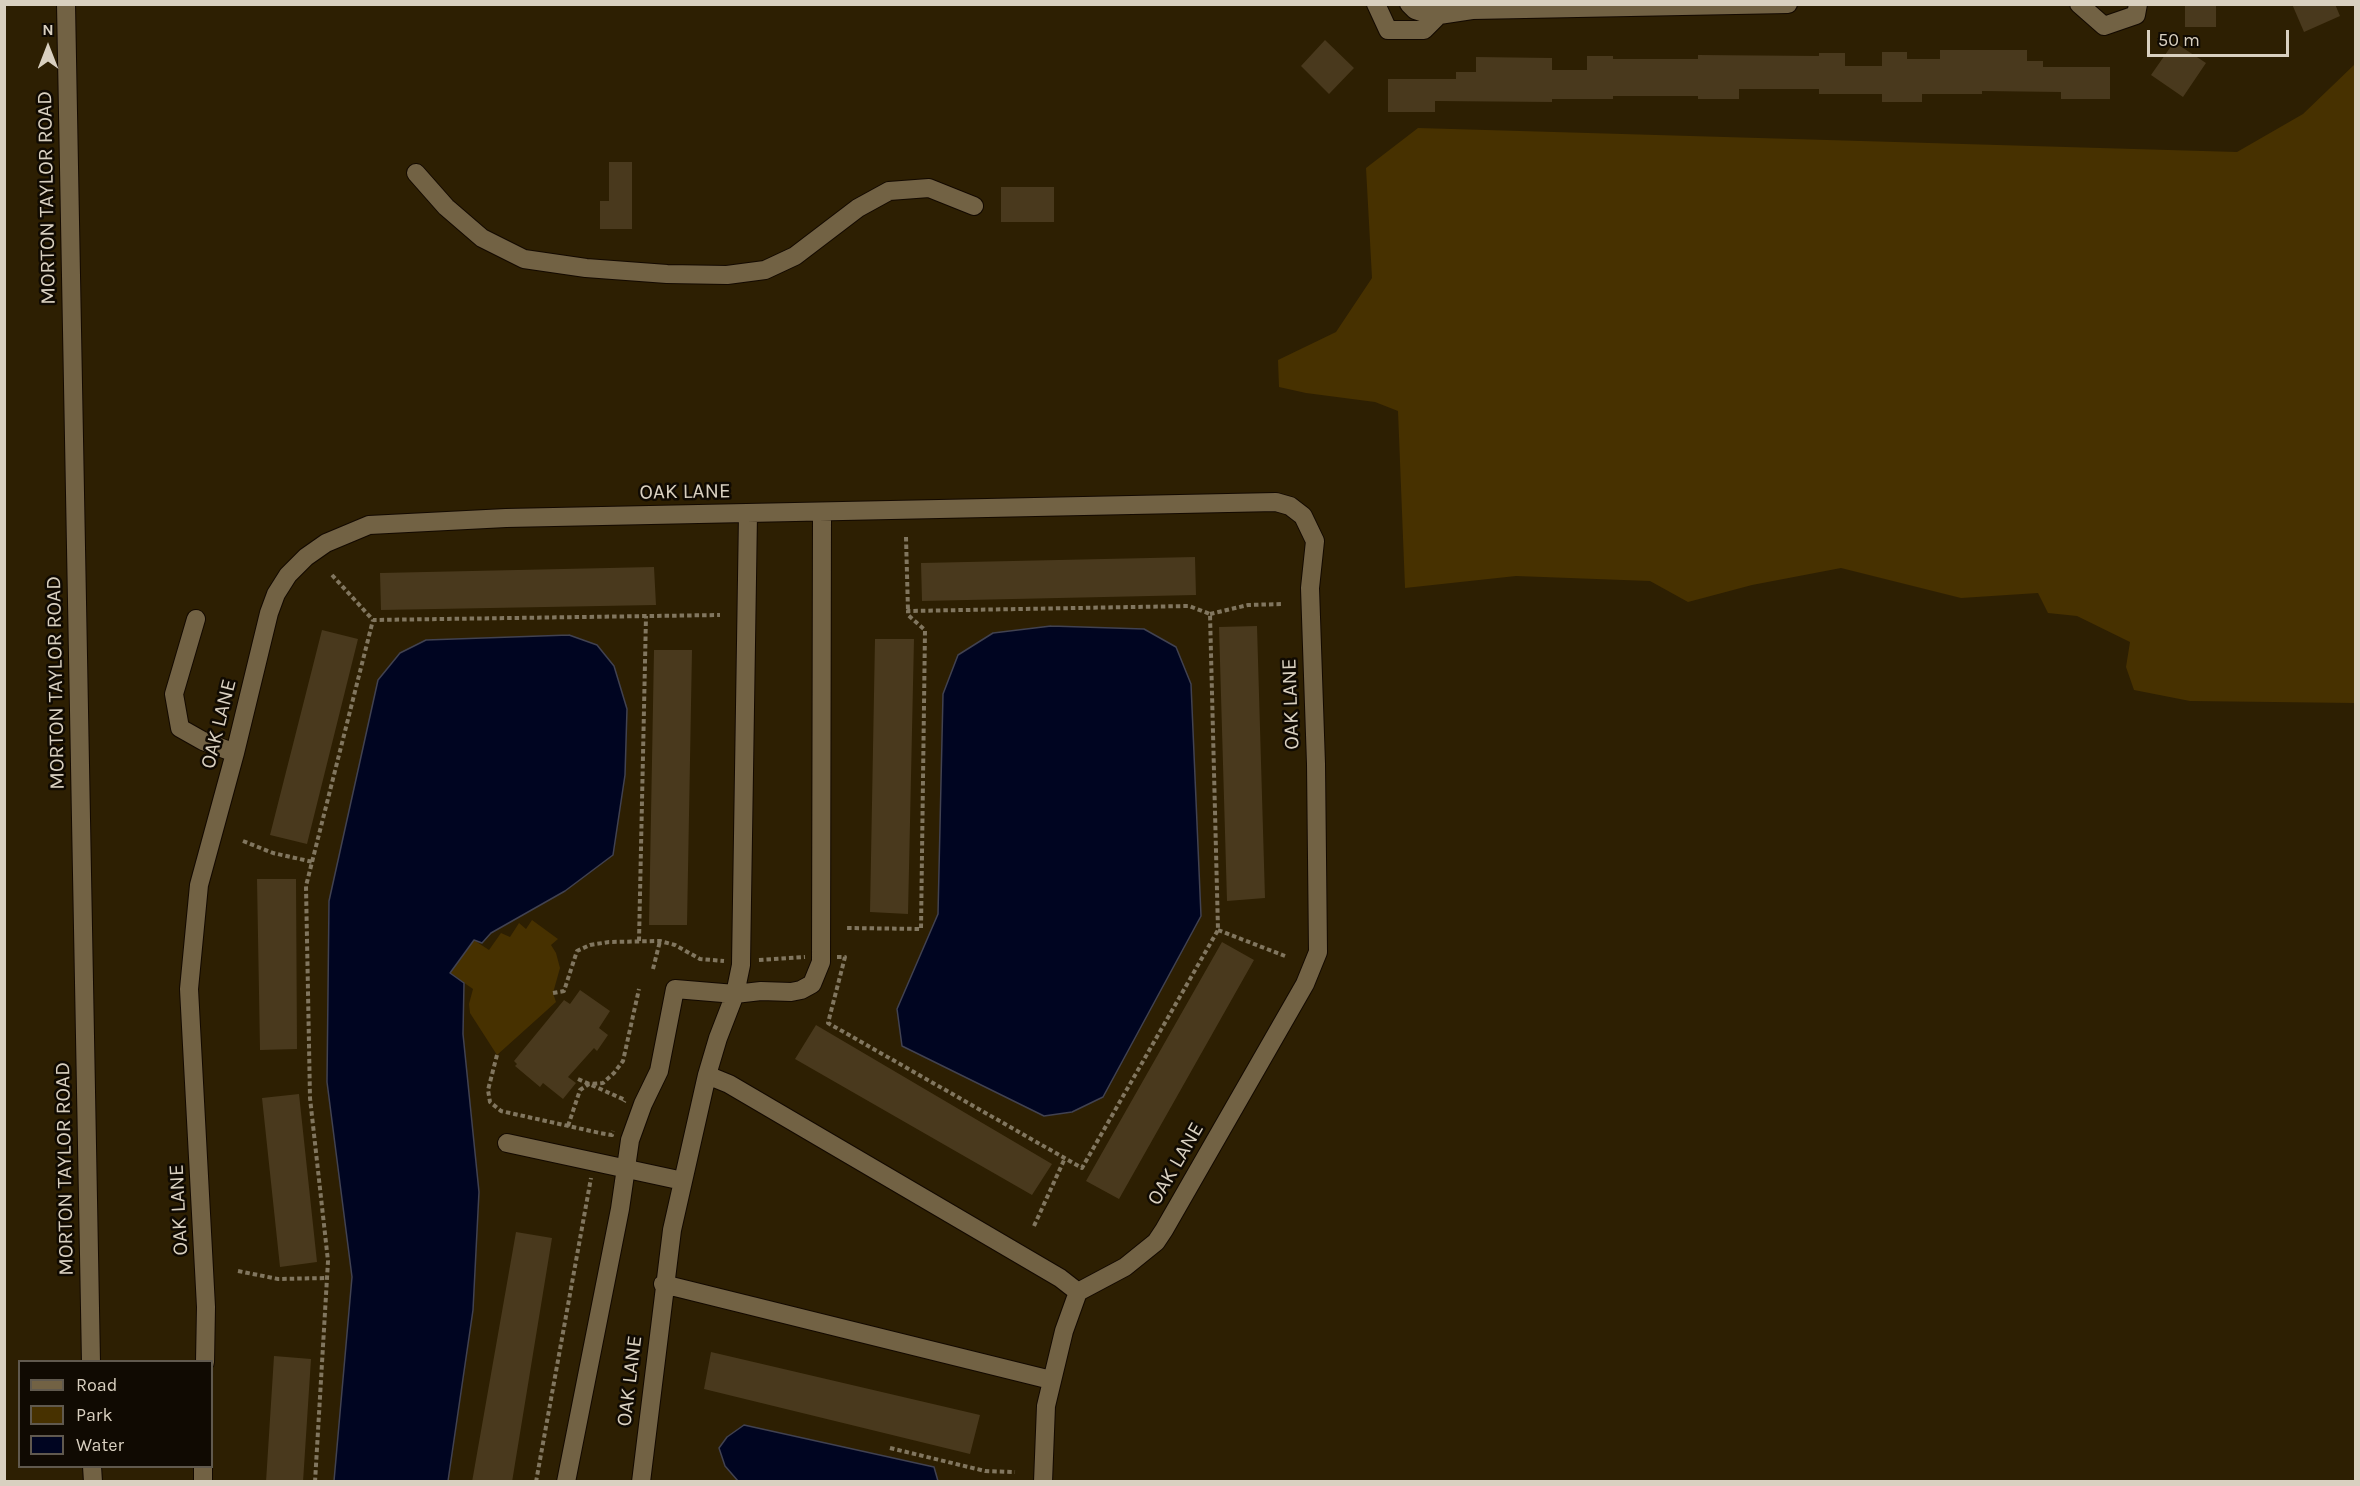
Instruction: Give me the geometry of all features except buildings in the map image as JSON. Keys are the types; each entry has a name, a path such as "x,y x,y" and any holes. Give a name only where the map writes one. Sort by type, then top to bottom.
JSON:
{"street":[{"name":"MORTON TAYLOR ROAD","path":"66,4 91,1360"},
{"path":"1376,4 1388,30 1424,30 1439,15"},
{"path":"1409,4 1415,10 1439,15 1472,10 1788,4"},
{"path":"2079,4 2104,26 2136,15 2138,4"},
{"path":"416,173 447,207 482,238 525,259 586,268 667,273 727,275 765,270 795,256 858,208 889,191 929,188 974,206"},
{"name":"OAK LANE","path":"205,1360 206,1306 189,988 199,885 235,753 269,613 276,594 288,575 306,557 326,543 369,525 380,524 506,519 1276,502 1290,507 1303,516 1315,541 1310,588 1316,764 1318,952 1314,966 1156,1242 1125,1267 1078,1292"},
{"path":"566,1482 620,1209 630,1140 643,1104 659,1071 675,989 735,994 761,991 791,992 812,984 817,975 820,962 822,513"},
{"name":"OAK LANE","path":"641,1482 663,1284 672,1230 707,1075 735,994 741,964 748,514"},
{"path":"196,619 174,694 180,728 203,741 235,753"},
{"path":"707,1075 740,1090 1060,1278 1078,1292 1064,1331 1046,1406 1043,1482"},
{"path":"507,1143 683,1181"},
{"path":"663,1284 1052,1380"}],"path":[{"path":"846,928 921,929 925,630 908,615 906,537"},
{"path":"332,575 373,620 720,615"},
{"path":"908,611 1189,606 1210,614 1248,605 1283,604"},
{"path":"845,957 828,1023 1083,1168 1218,930 1210,614"},
{"path":"639,941 646,616"},
{"path":"315,1482 328,1261 310,1098 306,886 373,620"},
{"path":"243,841 273,853 313,862"},
{"path":"1218,930 1285,956"},
{"path":"654,969 660,941"},
{"path":"553,993 564,991 577,951 590,945 660,941 675,945 700,959 730,961"},
{"path":"752,960 805,957"},
{"path":"568,1126 580,1090 589,1084 603,1083 623,1061 639,990"},
{"path":"497,1055 488,1090 490,1102 501,1111 612,1135 615,1127"},
{"path":"578,1079 625,1100 621,1109"},
{"path":"599,1140 600,1133"},
{"path":"1034,1226 1065,1158"},
{"path":"536,1482 591,1175"},
{"path":"238,1270 278,1279 326,1278"},
{"path":"890,1448 984,1471 1015,1472"}],"green space":[{"path":"2355,64 2355,703 2190,701 2134,690 2126,667 2130,642 2077,616 2048,613 2038,593 1961,598 1841,568 1752,585 1688,602 1650,581 1516,576 1405,588 1398,411 1375,402 1279,387 1278,360 1336,332 1372,278 1366,168 1418,128 2237,152 2303,114"},
{"path":"532,920 558,939 551,945 560,968 553,993 556,1002 497,1055 470,1013 469,1004 473,989 450,973 474,940 489,950 501,933 510,937 519,923 526,929"}],"water":[{"path":"1051,626 1144,629 1176,647 1191,684 1201,916 1103,1097 1072,1112 1044,1116 902,1046 897,1009 938,914 943,694 958,655 993,633"},
{"path":"569,635 597,645 614,666 627,709 625,775 613,855 565,891 491,933 482,943 474,940 450,973 464,983 463,1034 479,1192 473,1310 448,1481 334,1481 352,1277 327,1082 329,901 378,680 400,653 426,640"},
{"path":"744,1425 934,1467 938,1481 738,1481 725,1466 719,1448 727,1437"}]}
